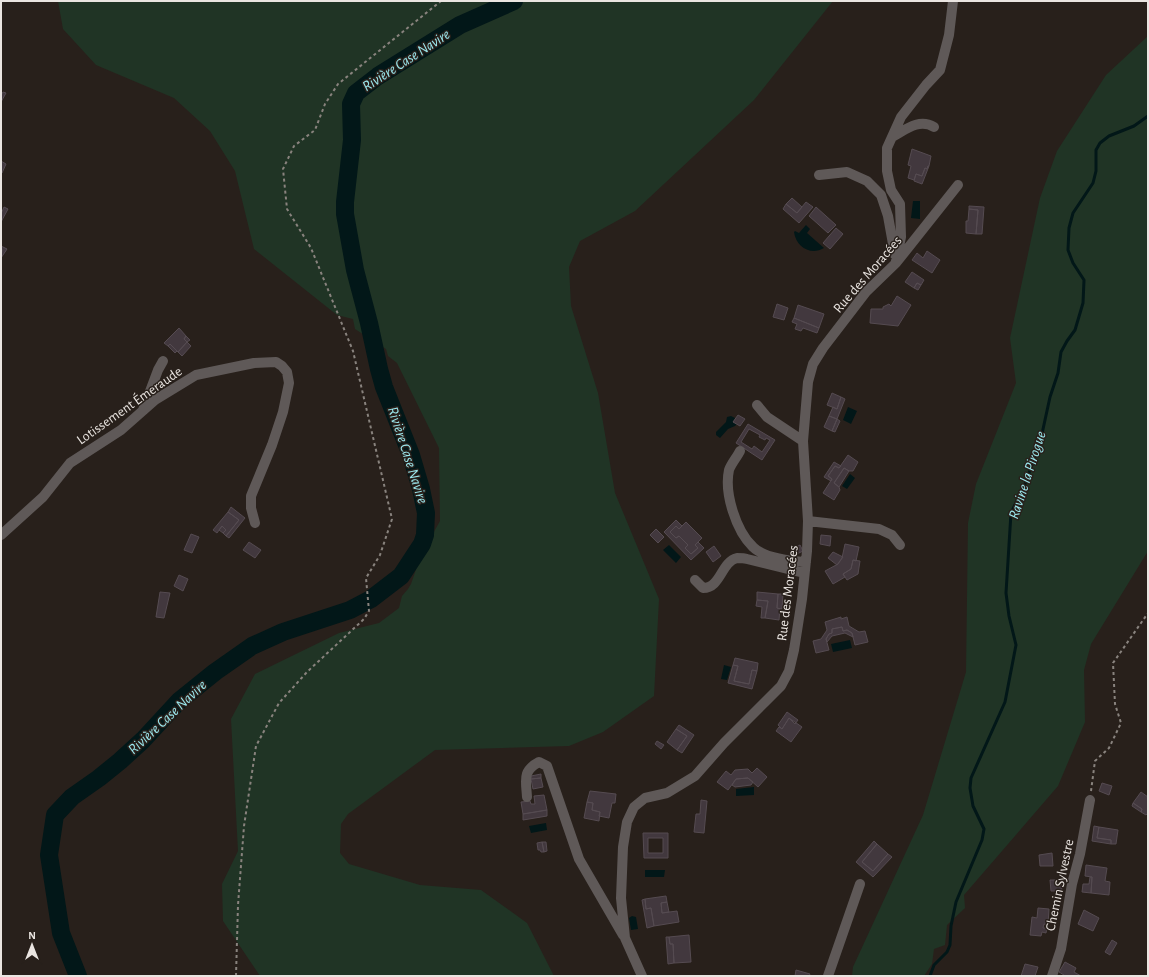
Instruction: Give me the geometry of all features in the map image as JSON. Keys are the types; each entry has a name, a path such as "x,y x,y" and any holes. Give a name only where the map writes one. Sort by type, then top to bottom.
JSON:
{"street":[{"path":"896,263 901,237 900,204 891,190 887,171 887,148 901,117 940,70 950,35 953,1"},
{"path":"892,137 921,123 929,124 934,127"},
{"path":"820,175 847,172 867,181 881,195 888,216 896,263"},
{"name":"Rue des Moracées","path":"642,976 625,938 621,898 623,846 627,822 634,807 645,798 667,793 695,776 724,743 780,686 789,671 802,599 806,562 808,521 803,441 808,382 813,364 823,348 866,292 896,263 958,185"},
{"path":"142,412 163,361"},
{"name":"Lotissement Émeraude","path":"1,535 42,497 70,463 121,430 155,400 196,375 232,367 276,362 287,372 289,383 281,419 251,496 251,508 255,523"},
{"path":"757,406 767,417 803,441"},
{"path":"740,452 730,468 728,481 729,499 734,515 743,532 753,547 759,551 771,556 806,562"},
{"path":"808,521 879,529 892,535 900,545"},
{"path":"695,580 703,588 709,588 714,584 731,561 738,558 804,573"},
{"path":"527,797 526,775 532,766 539,762 547,766 579,859 625,938"},
{"name":"Chemin Sylvestre","path":"1052,976 1061,948 1072,884 1080,854 1090,800"},
{"path":"828,976 860,884"}],"path":[{"path":"236,976 238,905 244,826 256,746 279,703 307,672 364,619 369,611 366,578 380,555 392,519 353,351 312,248 287,209 283,169 294,146 315,130 325,104 338,84 441,1"},
{"path":"1090,800 1095,761 1109,748 1121,723 1115,704 1113,663 1148,613"}],"green space":[{"path":"58,1 833,1 754,100 635,211 580,241 569,267 571,306 598,393 615,493 659,599 654,696 603,732 569,746 435,750 348,814 341,824 340,853 349,864 420,885 481,890 527,923 554,976 260,976 223,921 222,884 238,851 231,719 255,674 339,633 379,623 399,608 402,596 411,584 421,555 440,521 439,448 397,363 388,356 386,349 355,329 353,319 337,315 254,249 235,171 210,131 174,98 96,65 63,29"},
{"path":"1148,36 1148,551 1091,644 1084,670 1085,722 1058,786 964,895 965,908 947,925 945,945 934,949 932,964 924,976 852,976 853,967 923,815 966,672 968,523 976,484 1016,383 1010,338 1040,198 1057,151 1106,75"}],"shaded area":[{"path":"913,201 920,201 920,219 911,218"},
{"path":"806,225 810,229 807,233 824,248 814,251 805,249 801,246 795,237 794,232 799,233"},
{"path":"848,407 857,411 851,424 843,420"},
{"path":"731,416 735,418 733,422 737,424 728,429 720,438 716,435 716,432 726,422 727,417"},
{"path":"850,474 855,478 847,489 842,486"},
{"path":"669,545 681,557 676,563 663,550"},
{"path":"850,640 852,648 833,652 831,644"},
{"path":"724,665 731,667 727,680 721,679"},
{"path":"754,787 754,795 736,796 736,789"},
{"path":"546,823 547,830 531,833 529,826"},
{"path":"645,870 665,870 664,877 645,877"},
{"path":"632,916 636,917 638,929 631,930 629,918"}],"building":[{"path":"3,92 6,93 1,102 1,95"},
{"path":"912,149 931,156 927,169 925,168 922,176 916,174 914,180 908,178 911,166 908,165"},
{"path":"1,161 6,164 2,173 1,173"},
{"path":"929,166 922,184 914,181 916,174 922,176 925,168 927,169"},
{"path":"792,198 802,207 797,213 786,204"},
{"path":"806,202 813,207 799,223 783,209 786,204 797,213"},
{"path":"969,206 984,207 982,234 976,234 978,210 969,209"},
{"path":"4,207 8,209 1,222 1,214"},
{"path":"816,207 836,225 828,233 809,216"},
{"path":"969,209 978,210 976,234 966,233 966,221 968,221"},
{"path":"836,228 843,234 830,249 823,243"},
{"path":"1,246 7,249 1,258 2,250"},
{"path":"927,251 940,260 932,273 912,260 917,253 923,258"},
{"path":"912,272 924,280 921,285 917,283 914,288 905,282"},
{"path":"917,283 921,285 918,290 914,288"},
{"path":"897,296 911,305 898,326 870,323 871,309 883,309 883,307 889,304 891,306"},
{"path":"777,304 788,308 784,320 773,317"},
{"path":"798,305 824,314 819,328 794,318"},
{"path":"794,318 819,328 817,333 803,328 801,331 795,329 797,324 792,322"},
{"path":"179,328 186,336 184,339 187,342 178,352 170,344 168,346 164,343"},
{"path":"186,336 190,340 187,342 184,339"},
{"path":"187,342 191,346 182,356 178,352"},
{"path":"170,344 177,351 175,353 168,346"},
{"path":"832,393 841,397 837,409 827,405"},
{"path":"841,397 845,399 837,419 829,416 833,407 837,409"},
{"path":"738,415 745,419 740,426 733,422"},
{"path":"829,416 837,419 832,431 824,427"},
{"path":"837,419 840,421 835,432 832,431"},
{"path":"748,424 775,440 762,460 736,443","holes":["749,429 760,435 759,437 765,440 766,438 770,440 762,452 754,446 752,449 741,442"]},
{"path":"848,455 858,462 853,471 849,471 844,468 834,483 840,490 834,500 823,493 832,479 828,476 835,466 839,468"},
{"path":"834,462 841,466 839,468 835,466 828,476 832,479 831,481 824,477"},
{"path":"844,468 849,471 839,487 834,483"},
{"path":"231,507 245,518 229,538 226,536 239,520 228,512"},
{"path":"228,512 239,520 226,536 223,533 226,530 222,526 217,533 213,530"},
{"path":"676,520 682,526 679,529 676,526 670,532 676,538 679,536 688,545 685,548 691,554 698,548 695,545 698,542 704,548 691,560 664,532"},
{"path":"686,522 702,538 695,545 698,548 691,554 685,548 688,545 679,536 676,538 670,532 676,526 679,529"},
{"path":"222,526 226,530 223,533 219,530"},
{"path":"656,529 664,537 658,543 650,535"},
{"path":"191,534 199,537 192,553 184,550"},
{"path":"821,535 831,536 830,546 820,544"},
{"path":"249,542 261,550 255,558 243,550"},
{"path":"845,544 859,547 856,561 853,560 851,569 843,574 845,577 833,584 825,571 838,564 842,558"},
{"path":"800,545 803,551 797,554 794,548"},
{"path":"714,546 721,556 713,562 706,552"},
{"path":"833,552 843,557 837,565 828,558"},
{"path":"853,560 860,561 858,574 847,580 843,574 851,569"},
{"path":"179,575 188,579 183,591 174,586"},
{"path":"160,592 170,593 164,618 156,617"},
{"path":"757,592 778,594 777,608 780,609 779,620 765,618 768,601 757,600"},
{"path":"778,594 783,594 782,609 777,608"},
{"path":"757,600 768,601 765,618 761,618 762,607 756,606"},
{"path":"841,617 841,619 847,617 849,626 859,632 865,631 868,642 855,645 852,633 847,630 843,631 842,627 832,629 832,633 829,634 826,639 829,650 816,653 813,641 821,639 827,630 825,622"},
{"path":"842,627 843,631 847,630 852,633 853,637 845,633 832,636 827,642 826,639 829,634 832,633 832,629"},
{"path":"735,658 758,663 757,671 752,670 749,684 734,681 738,666 733,665"},
{"path":"733,665 738,666 734,681 749,684 752,670 757,671 752,689 728,683"},
{"path":"787,712 798,720 795,724 789,718 782,729 778,725"},
{"path":"789,718 802,727 791,742 776,731 779,727 782,729"},
{"path":"679,725 694,735 682,753 677,750 687,736 676,729"},
{"path":"676,729 687,736 677,750 667,742"},
{"path":"657,741 664,745 661,749 655,744"},
{"path":"757,768 767,777 758,787 748,778 736,779 728,790 717,782 726,771 731,775 735,770 748,769 752,773"},
{"path":"541,774 541,778 531,779 531,776"},
{"path":"541,778 543,787 533,789 531,779"},
{"path":"748,778 753,782 751,785 735,787 732,785 736,779"},
{"path":"1102,783 1112,786 1109,795 1099,791"},
{"path":"590,791 616,794 615,803 612,803 609,818 599,816 600,812 592,810 593,803 587,802"},
{"path":"1141,792 1148,797 1148,813 1146,815 1141,812 1142,809 1133,803"},
{"path":"544,795 547,810 523,814 521,802 530,801 531,804 535,804 534,796"},
{"path":"701,800 707,801 704,833 694,832 696,814 700,814"},
{"path":"587,802 593,803 592,810 600,812 599,821 584,818"},
{"path":"1133,803 1142,809 1141,812 1132,806"},
{"path":"547,810 547,816 523,820 523,814"},
{"path":"1094,826 1099,827 1097,838 1111,840 1111,844 1092,841"},
{"path":"1099,827 1118,830 1116,844 1111,844 1111,840 1097,838"},
{"path":"643,833 668,833 668,858 644,858","holes":["648,838 663,838 663,853 648,853"]},
{"path":"874,841 877,844 862,862 873,871 888,854 892,857 873,877 856,862"},
{"path":"542,842 546,842 547,851 544,852"},
{"path":"542,842 544,852 538,850 537,843"},
{"path":"877,844 888,854 873,871 862,862"},
{"path":"1052,853 1053,866 1040,866 1039,855"},
{"path":"1086,865 1107,868 1105,881 1110,882 1109,895 1091,893 1092,877 1085,876"},
{"path":"1090,877 1092,877 1091,893 1082,892 1083,884 1089,884"},
{"path":"1050,880 1061,880 1062,891 1051,891"},
{"path":"666,896 667,902 661,903 662,913 677,911 679,922 654,926 651,908 646,909 645,899"},
{"path":"645,899 646,909 651,908 654,926 647,928 642,900"},
{"path":"667,902 669,912 662,913 661,903"},
{"path":"1038,908 1049,909 1048,925 1044,924 1043,928 1047,928 1046,933 1042,932 1041,936 1030,935 1032,917 1037,918"},
{"path":"1084,910 1099,918 1093,931 1078,924"},
{"path":"689,935 691,962 674,963 673,944 670,944 669,937"},
{"path":"666,937 669,937 670,944 673,944 674,963 668,964"},
{"path":"1112,940 1117,943 1110,955 1105,952"},
{"path":"1065,962 1076,968 1074,972 1081,976 1063,976 1064,975 1059,972"},
{"path":"1025,964 1038,967 1035,976 1021,976"},
{"path":"796,970 810,974 809,976 795,976"}],"waterway":[{"name":"Rivière Case Navire","path":"78,976 61,933 49,855 55,815 72,797 120,761 143,740 179,701 215,672 252,646 283,632 350,610 371,599 401,576 422,544 425,535 426,513 421,489 411,455 384,387 379,369 355,270 345,214 352,140 351,104 356,93 378,76 460,25 514,1"},
{"name":"Ravine la Pirogue","path":"930,976 934,965 947,952 950,945 951,926 956,902 982,840 984,829 973,806 970,788 971,778 1005,702 1016,645 1009,616 1006,593 1011,513 1025,484 1040,443 1050,397 1058,373 1061,352 1075,330 1083,303 1084,280 1073,263 1068,250 1069,228 1073,213 1093,183 1096,171 1096,150 1100,143 1109,136 1134,126 1148,116"}]}
